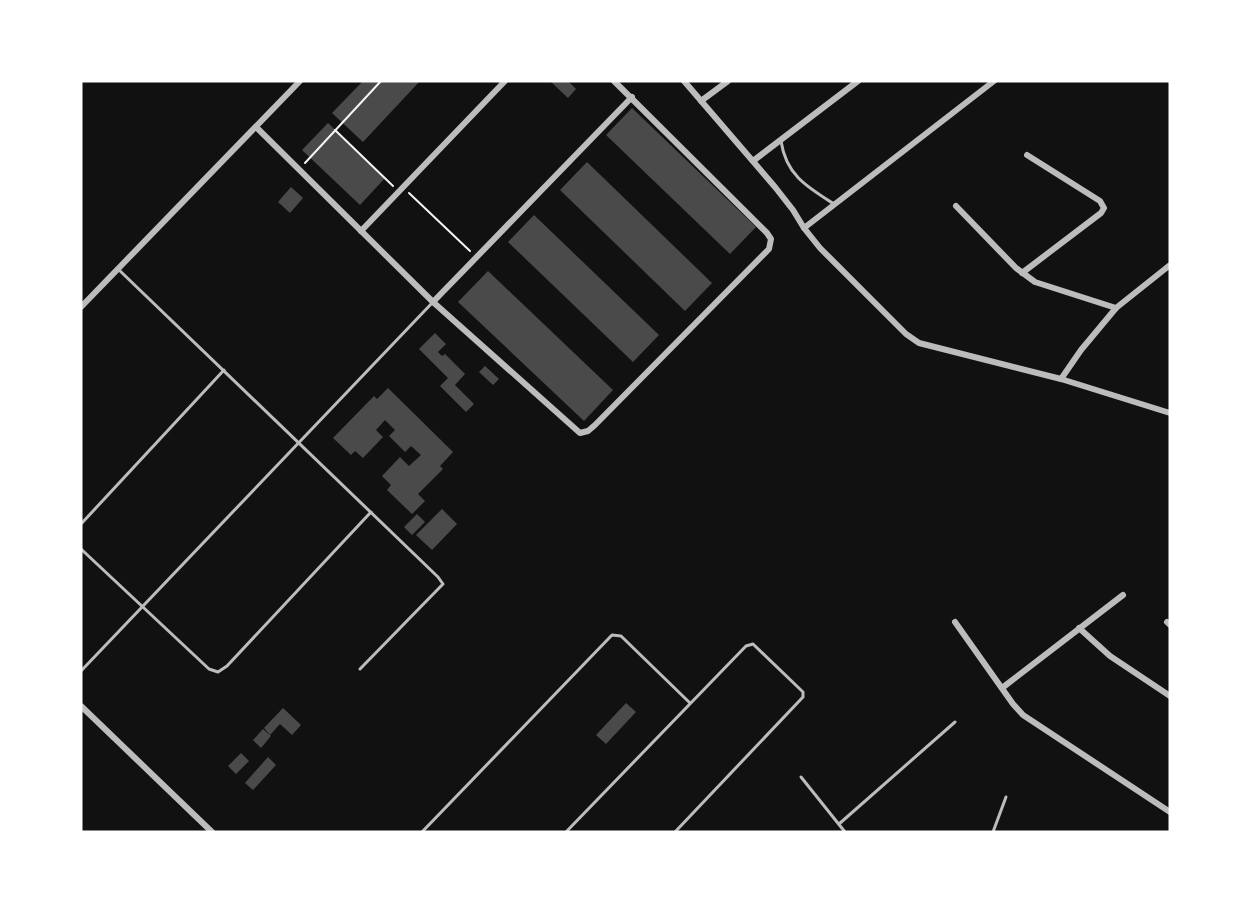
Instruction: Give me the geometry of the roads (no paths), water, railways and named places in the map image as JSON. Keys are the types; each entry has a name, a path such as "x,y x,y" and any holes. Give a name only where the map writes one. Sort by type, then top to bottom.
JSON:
{"street":[{"path":"81,307 300,81"},
{"path":"361,231 505,81"},
{"path":"256,127 433,302 580,434 595,425 769,249 771,240 767,233 614,81"},
{"path":"684,81 753,160 793,210 804,228 865,294 906,334 919,343 1061,379 1170,414"},
{"path":"701,101 728,81"},
{"path":"753,160 858,81"},
{"path":"804,228 994,81"},
{"path":"433,302 632,97"},
{"path":"1022,273 1101,213 1104,208 1100,201 1027,155"},
{"path":"956,206 998,251 1035,282 1116,308"},
{"path":"1061,379 1081,350 1116,308 1170,265"},
{"path":"1002,688 1123,595"},
{"path":"955,622 1023,716 1170,812"},
{"path":"1079,628 1110,656 1170,696"},
{"path":"81,706 212,832"}],"lane":[{"path":"781,140 783,158 792,172 814,192 834,204"},
{"path":"118,269 443,584 360,669"},
{"path":"81,671 433,302"},
{"path":"81,524 224,370"},
{"path":"81,549 209,669 218,672 227,666 371,512"},
{"path":"422,832 612,634 621,636 690,703"},
{"path":"566,832 746,646 755,645 804,695 802,700 675,832"},
{"path":"839,824 955,722"},
{"path":"801,777 845,832"},
{"path":"993,832 1006,797"}]}
